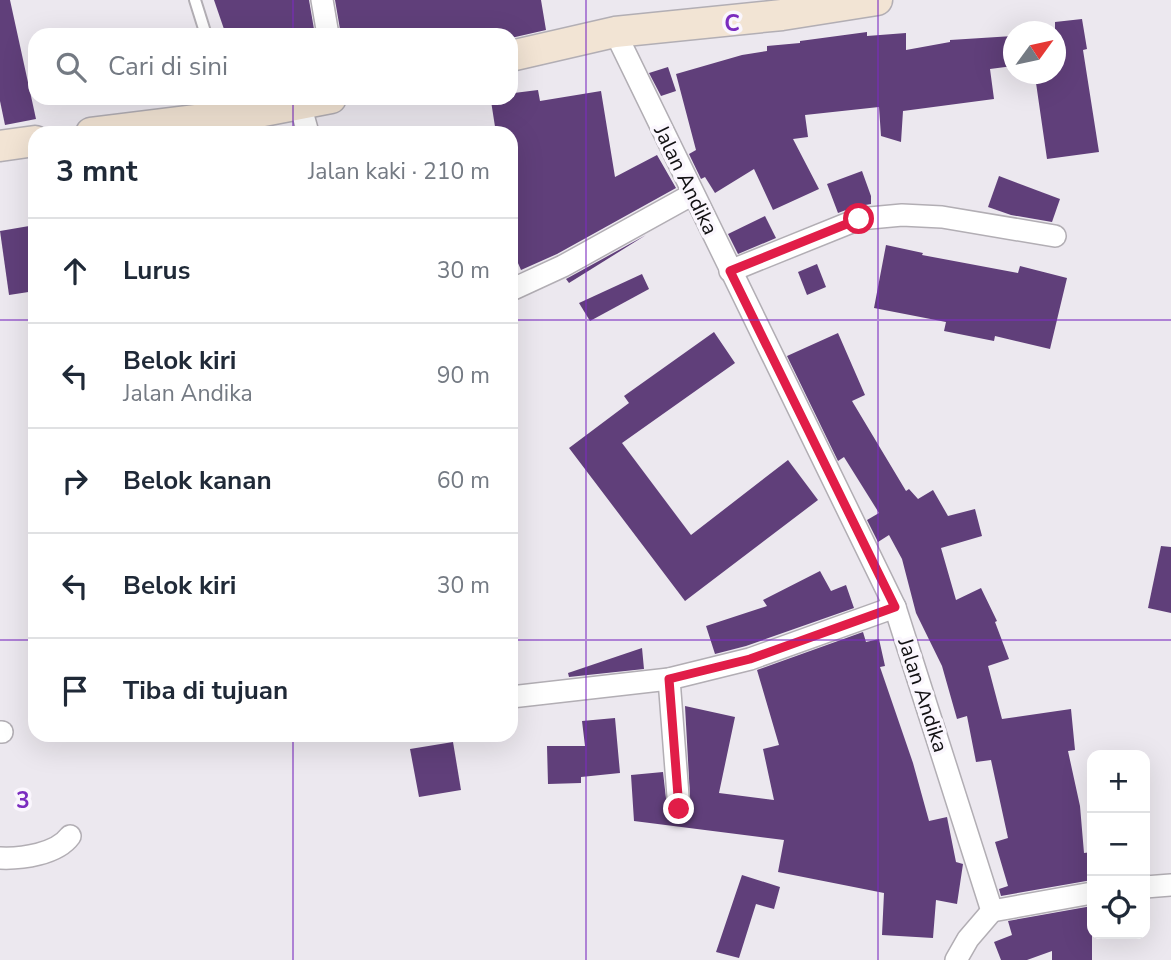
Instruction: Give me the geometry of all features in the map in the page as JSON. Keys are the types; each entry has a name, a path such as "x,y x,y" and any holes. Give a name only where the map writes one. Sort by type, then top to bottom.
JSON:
{"main road":[{"path":"518,54 615,32 782,15 877,0"},
{"path":"136,126 291,105"},
{"path":"0,146 28,142"}],"street":[{"path":"322,0 327,28"},
{"name":"Jalan Andika","path":"615,32 895,607 992,911"},
{"path":"300,105 306,126"},
{"path":"518,287 563,266 693,194"},
{"path":"730,271 859,219 902,215 942,217 1055,236"},
{"path":"518,696 669,679 750,659 895,607"},
{"path":"669,679 679,809"},
{"path":"0,858 33,856 65,844 70,836"},
{"path":"1150,886 1171,884"},
{"path":"956,960 968,939 992,911 1087,894"}],"lane":[{"path":"195,0 204,28"}],"building":[{"path":"0,0 10,0 28,82 28,105 33,105 36,119 5,125 0,101"},
{"path":"214,0 309,0 314,28 224,28"},
{"path":"335,0 541,0 546,30 518,36 518,28 340,28"},
{"path":"1082,19 1087,49 1083,50 1099,152 1047,159 1036,84 1066,84 1064,21"},
{"path":"867,32 867,36 906,33 906,50 950,40 1003,37 1003,67 990,69 994,99 903,111 901,142 881,136 879,107 805,115 808,137 793,139 819,189 773,210 754,169 715,193 705,177 701,179 689,154 696,150 676,74 742,55 767,51 767,46"},
{"path":"668,67 676,91 661,96 649,73"},
{"path":"538,90 540,101 601,91 615,177 657,155 676,188 557,254 521,270 518,263 518,126 495,126 492,105 518,105 518,92"},
{"path":"862,171 871,196 871,204 838,213 827,184"},
{"path":"999,176 1060,199 1052,222 1011,215 988,207"},
{"path":"765,216 776,238 738,254 728,234"},
{"path":"28,226 28,292 9,295 0,231"},
{"path":"646,235 569,283 566,279"},
{"path":"886,245 923,253 922,255 1018,273 1020,266 1067,278 1050,349 995,336 994,341 944,331 946,322 874,308"},
{"path":"817,264 826,287 807,295 798,272"},
{"path":"642,274 649,289 590,321 579,303"},
{"path":"714,332 735,363 622,443 691,535 788,460 818,500 685,601 569,448 629,403 624,396"},
{"path":"838,333 865,395 852,401 906,491 909,489 918,499 933,490 948,516 975,509 982,536 941,548 956,600 981,588 997,621 995,622 1009,659 988,666 1002,719 1071,709 1075,750 1068,751 1080,806 1084,853 1087,853 1087,881 1001,896 999,889 1008,886 995,842 1008,838 991,760 976,762 967,716 957,719 942,666 916,613 902,559 889,535 878,542 867,520 879,513 844,457 838,461 787,356"},
{"path":"1161,546 1171,547 1171,613 1148,608"},
{"path":"820,571 831,591 846,585 854,608 746,646 715,654 706,626 767,606 763,600"},
{"path":"863,632 866,642 879,639 885,666 880,667 913,763 929,821 947,817 956,862 963,864 957,904 936,900 933,938 882,935 884,893 778,872 784,840 634,821 631,775 663,772 668,816 679,822 686,820 691,814 685,706 735,717 719,793 774,800 763,749 779,745 757,670"},
{"path":"642,648 644,669 569,677 568,673"},
{"path":"615,718 620,773 581,777 581,783 548,784 547,746 585,746 582,721"},
{"path":"453,742 461,790 419,797 410,749"},
{"path":"742,875 780,887 774,909 756,904 739,958 716,952"},
{"path":"1087,907 1087,939 1092,939 1092,960 1052,960 1052,951 1027,960 1001,960 994,942 1012,935 1008,921"}],"route":[{"path":"679,809 669,679 750,659 895,607 730,271 859,219"}]}
